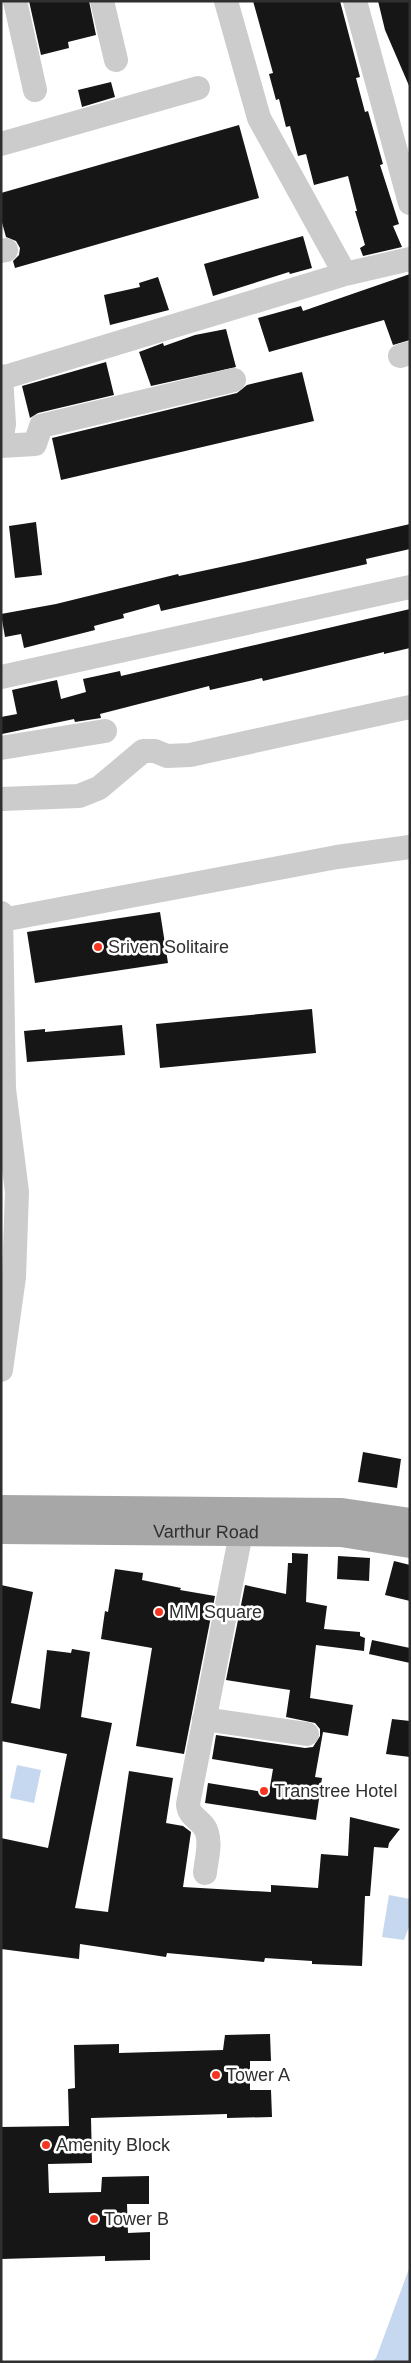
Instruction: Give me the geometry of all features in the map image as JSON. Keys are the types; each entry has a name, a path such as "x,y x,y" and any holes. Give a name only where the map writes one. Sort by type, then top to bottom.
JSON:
{"main road":[{"name":"Varthur Road","path":"1,1509 342,1512 410,1522"},
{"name":"Varthur Road","path":"1,1530 341,1533 410,1544"}],"street":[{"path":"15,1 35,90"},
{"path":"102,1 116,60"},
{"path":"226,1 259,118 345,274"},
{"path":"355,1 410,203"},
{"path":"1,144 198,88"},
{"path":"234,380 41,426 35,444 1,444 4,424 1,377 345,274 410,259"},
{"path":"1,677 410,587"},
{"path":"1,799 79,796 99,788 143,751 155,751 167,756 190,755 410,707"},
{"path":"1,748 105,731"},
{"path":"2,920 337,857 410,847"},
{"path":"1,913 4,1088 17,1192 14,1277 1,1370"},
{"path":"205,1873 208,1833 188,1810 241,1533"},
{"path":"204,1719 307,1734"}],"water":[{"path":"17,1765 41,1770 34,1803 10,1798"},
{"path":"389,1895 410,1899 410,1924 404,1940 382,1937"},
{"path":"410,2266 410,2362 372,2362 376,2358"}],"building":[{"path":"29,1 89,1 96,35 68,42 69,48 41,55"},
{"path":"253,1 340,1 360,77 356,78 365,112 368,111 383,164 380,165 399,224 393,226 402,247 363,256 360,248 365,245 355,211 357,211 348,176 314,185 306,154 298,156 290,126 286,127 279,99 276,100 269,74 273,73"},
{"path":"378,1 410,1 410,88 385,30"},
{"path":"111,82 115,97 82,107 78,90"},
{"path":"239,125 259,198 15,268 13,261 19,255 20,248 16,241 6,237 1,219 1,193"},
{"path":"303,236 312,268 290,274 289,272 213,296 204,264"},
{"path":"410,274 410,340 393,345 384,320 269,352 258,318 301,306 303,311"},
{"path":"158,277 169,310 110,325 104,295 140,287 139,283"},
{"path":"226,329 236,367 151,386 139,352 163,343 164,346 195,335"},
{"path":"106,362 114,395 38,413 30,418 22,386"},
{"path":"302,372 314,421 61,480 52,438 237,393 247,385"},
{"path":"36,522 42,575 15,578 9,526"},
{"path":"410,524 410,549 366,559 367,564 161,611 159,604 123,614 124,618 94,626 95,630 24,648 21,634 5,637 1,614 56,604 178,574 179,576 244,562"},
{"path":"410,609 410,648 384,654 384,652 263,681 262,678 210,690 209,686 100,714 101,718 75,722 74,719 2,734 1,717 17,714 12,690 57,680 61,699 86,692 83,679 120,671 121,676"},
{"name":"Sriven Solitaire","path":"160,912 168,963 35,983 27,932"},
{"path":"312,1009 316,1053 160,1068 156,1024"},
{"path":"122,1025 125,1055 27,1062 24,1031 45,1029 45,1032"},
{"path":"363,1452 401,1459 397,1488 358,1482"},
{"path":"292,1553 308,1554 306,1602 327,1606 324,1629 360,1632 360,1636 365,1638 364,1651 316,1645 310,1698 353,1705 348,1736 323,1732 315,1777 322,1778 316,1820 205,1803 208,1783 269,1793 273,1769 212,1759 216,1735 305,1748 313,1747 320,1736 320,1729 315,1723 286,1717 290,1690 226,1680 245,1585 286,1594 288,1563 292,1563"},
{"path":"338,1556 370,1558 369,1581 337,1579"},
{"path":"394,1561 410,1565 410,1601 385,1595"},
{"path":"115,1569 143,1573 142,1580 181,1588 180,1590 215,1596 184,1754 136,1746 152,1648 101,1639 105,1611 108,1612"},
{"path":"1,1585 33,1592 11,1703 40,1709 47,1650 71,1653 72,1649 90,1652 81,1717 112,1723 75,1908 108,1912 129,1771 173,1778 166,1823 183,1826 191,1832 183,1887 271,1892 271,1885 318,1888 321,1854 348,1856 350,1817 400,1829 389,1843 388,1848 374,1847 370,1896 365,1896 362,1966 312,1964 312,1961 265,1958 264,1962 167,1953 166,1957 80,1944 79,1959 1,1949 1,1838 48,1848 67,1754 1,1741"},
{"path":"372,1640 410,1648 410,1663 369,1654"},
{"path":"392,1719 410,1721 410,1757 386,1754"},
{"path":"270,2034 271,2061 250,2061 250,2090 271,2090 272,2117 227,2118 227,2114 91,2118 92,2163 48,2164 49,2193 101,2192 102,2177 149,2176 149,2204 127,2204 128,2233 150,2232 150,2260 105,2261 105,2256 1,2259 1,2127 69,2126 68,2089 75,2088 74,2045 119,2044 119,2053 223,2050 225,2035"}],"place":[{"name":"Sriven Solitaire","path":"98,947"},
{"name":"MM Square","path":"159,1612"},
{"name":"Transtree Hotel","path":"264,1791"},
{"name":"Tower A","path":"216,2075"},
{"name":"Amenity Block","path":"46,2145"},
{"name":"Tower B","path":"94,2219"}]}
